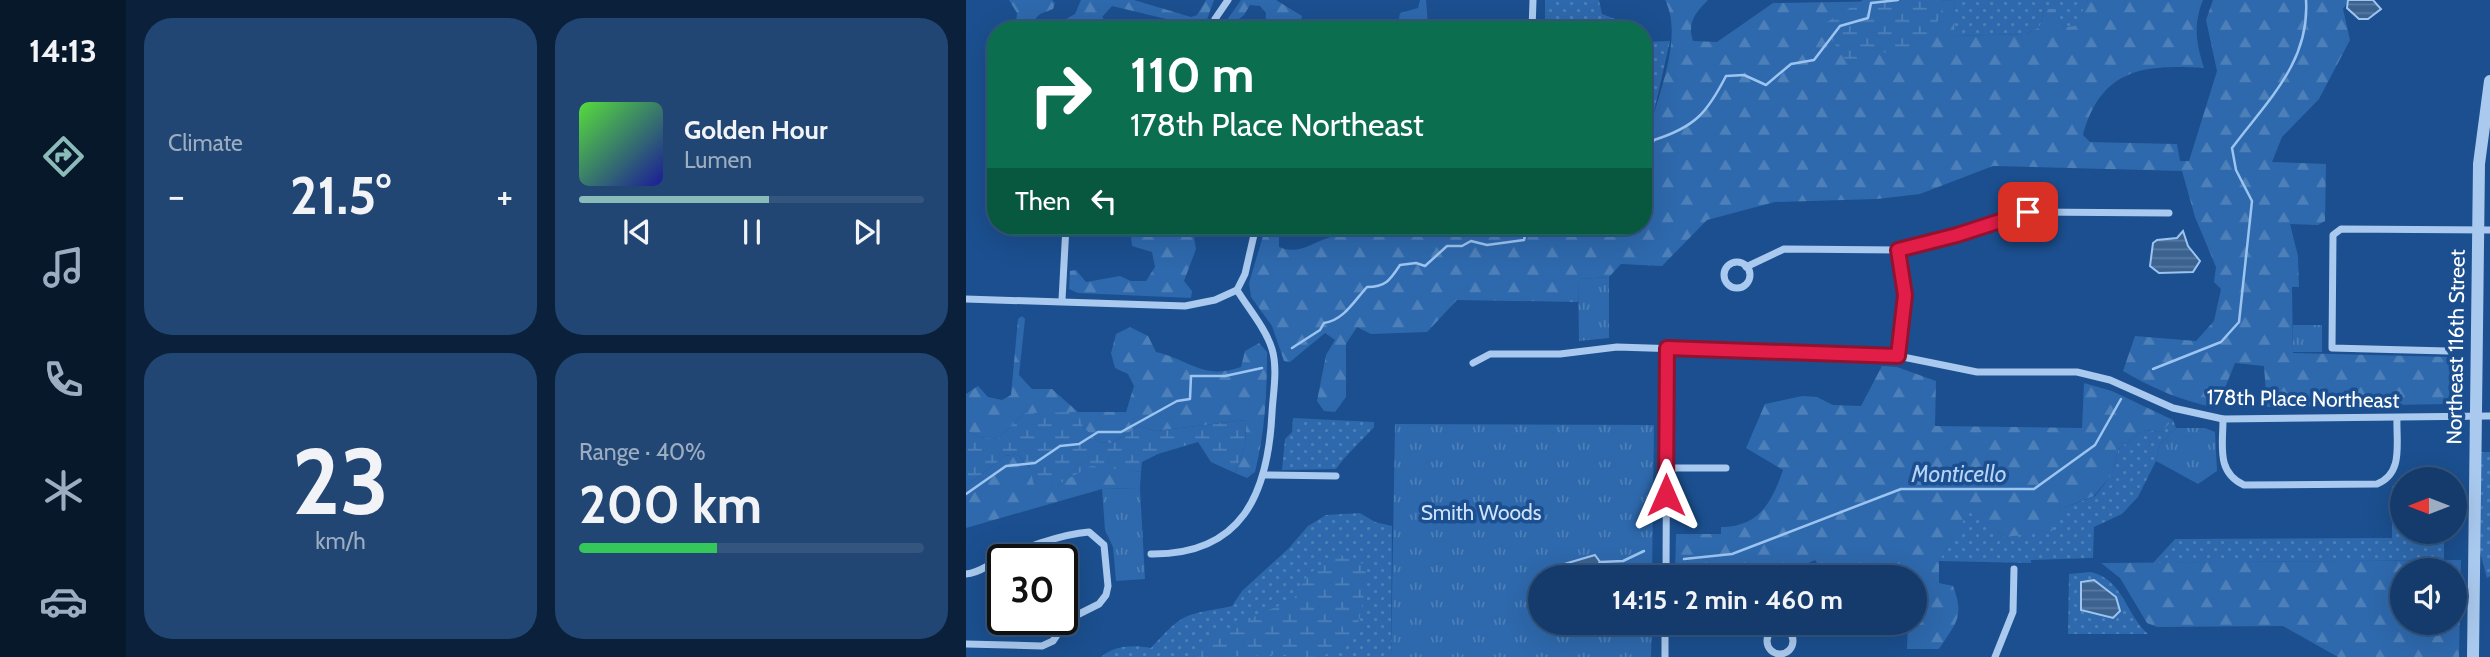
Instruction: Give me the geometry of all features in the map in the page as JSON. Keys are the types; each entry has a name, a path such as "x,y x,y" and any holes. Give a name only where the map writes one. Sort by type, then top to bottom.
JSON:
{"street":[{"path":"1214,21 1228,0"},
{"path":"1532,21 1533,0"},
{"name":"Northeast 116th Street","path":"2473,657 2474,416 2484,230 2479,164 2490,81"},
{"path":"1746,267 1784,249 1898,250 1957,235 2028,212 2169,213"},
{"path":"2447,351 2332,348 2333,234 2342,229 2484,230"},
{"path":"1062,300 1066,235"},
{"path":"966,299 1185,306 1215,300 1237,290 1245,274 1254,235"},
{"path":"1898,250 1905,295 1898,356"},
{"path":"1151,554 1185,551 1206,545 1225,532 1247,512 1265,475 1270,446 1273,350 1237,290"},
{"name":"178th Place Northeast","path":"1473,363 1490,354 1560,354 1617,347 1898,356 1977,372 2077,372 2110,380 2173,408 2224,419 2490,416"},
{"path":"1665,565 1667,348"},
{"path":"2224,419 2223,466 2234,480 2244,485 2377,484 2389,479 2396,467 2397,418"},
{"path":"1667,468 1726,468"},
{"path":"1265,475 1336,476"},
{"path":"966,574 980,573 995,562 1075,533 1089,532 1104,545 1108,586 1099,604 1067,620 1053,641 1042,646 966,644"},
{"path":"1995,657 2013,612 2014,569"},
{"path":"1665,635 1665,657"}],"green space":[{"path":"1009,0 1052,0 1055,3 1053,9 1040,14 1033,21 1016,21 1017,13"},
{"path":"1081,0 1134,0 1191,17 1197,15 1206,0 1214,0 1206,21 1175,21 1112,6 1102,17 1106,21 1067,21 1066,19 1075,14"},
{"path":"1241,0 1276,0 1302,16 1300,21 1266,21 1266,13 1260,6 1250,5 1236,21 1227,20"},
{"path":"1420,0 1426,0 1428,21 1399,21 1400,13 1418,8"},
{"path":"1545,0 1599,0 1602,14 1615,19 1615,21 1545,21"},
{"path":"1665,0 1708,0 1693,19 1691,35 1693,41 1717,42 1773,3 1955,0 1954,36 2026,34 2040,27 2044,9 2054,9 2064,27 2075,26 2088,0 2203,0 2197,34 2204,68 2162,68 2127,75 2101,96 2083,135 2090,142 2177,144 2180,161 2189,161 2217,71 2206,20 2213,0 2349,0 2343,9 2350,40 2319,99 2282,137 2272,162 2326,164 2325,221 2318,225 2290,224 2298,256 2299,287 2292,287 2293,353 2450,357 2449,404 2267,407 2264,366 2235,363 2217,408 2168,394 2123,371 2135,336 2196,341 2214,321 2221,289 2214,282 2216,267 2195,217 2182,171 1993,166 1920,194 1877,199 1775,202 1707,220 1662,266 1621,264 1609,277 1578,279 1578,302 1457,300 1427,332 1371,334 1357,327 1346,344 1346,397 1335,412 1324,411 1317,401 1326,355 1335,340 1325,333 1290,362 1284,361 1272,326 1251,297 1249,283 1263,235 1279,235 1279,247 1294,250 1334,235 1652,235 1652,121 1671,45 1670,14"},
{"path":"1863,0 1942,0 1942,8 1936,23 1919,42 1902,52 1877,52 1855,74 1822,25"},
{"path":"1955,0 2088,0 2076,26 2064,27 2054,10 2044,10 2040,27 2026,34 1953,36"},
{"path":"1670,41 1652,121 1652,42"},
{"path":"1131,235 1194,235 1196,249 1184,281 1192,291 1191,298 1078,293 1069,289 1070,271 1076,270 1086,282 1120,276 1131,281 1146,281 1155,267 1152,252 1132,246"},
{"path":"1609,277 1609,338 1579,341 1578,279"},
{"path":"1022,316 1025,319 1019,375 1032,389 1052,389 1078,412 1126,412 1134,386 1128,374 1115,368 1111,353 1116,334 1130,327 1148,336 1156,352 1207,370 1241,367 1245,351 1259,343 1267,352 1267,382 1255,472 1247,478 1235,473 1245,445 1246,420 1155,431 1139,426 1112,443 1098,442 1083,427 1025,413 997,439 979,437 966,430 966,394 978,386 988,397 1002,400 1011,395 1018,319"},
{"path":"2293,325 2322,325 2322,352 2293,352"},
{"path":"1882,366 1897,367 1936,381 1935,426 2082,428 2084,383 2112,391 2173,420 2161,432 2143,430 2118,450 2112,474 2094,496 2058,510 2052,531 2006,537 1969,512 1939,561 1939,583 1953,586 1958,613 1954,626 1939,649 1907,649 1908,635 1927,635 1927,565 1818,565 1815,560 1804,565 1675,565 1676,534 1721,534 1721,527 1745,523 1769,502 1783,470 1746,448 1765,404 1802,396 1817,397 1833,405 1861,406"},
{"path":"1078,412 1083,427 1098,442 1112,443 1139,426 1155,431 1246,420 1245,445 1235,473 1211,462 1198,442 1158,454 1142,462 1141,472 1091,466 1050,489 1034,486 1030,467 1017,454 1005,456 966,486 966,430 979,437 997,439 1025,413"},
{"path":"1293,418 1374,422 1374,427 1336,469 1282,470 1285,439 1292,432"},
{"path":"2173,420 2176,428 2160,444 2156,461 2138,497 2122,514 2094,527 2093,558 2031,560 2031,563 1939,561 1969,511 2006,537 2058,510 2095,496 2112,474 2118,450 2143,430 2161,432"},
{"name":"Smith Woods","path":"1395,424 1654,425 1652,565 1528,565 1528,635 1652,635 1651,657 1391,657"},
{"path":"2176,428 2205,428 2215,432 2217,471 2198,484 2156,461 2160,444"},
{"path":"2481,452 2490,452 2490,576 2487,578 2480,552"},
{"path":"1017,454 1050,489 1091,465 1141,472 1140,488 1102,489 966,528 966,486 1005,456"},
{"path":"1140,488 1145,579 1116,581 1113,547 1105,530 1102,489"},
{"path":"1360,513 1375,522 1392,526 1391,657 1101,657 1112,650 1125,647 1151,648 1187,616 1232,606 1242,591 1289,548 1308,526 1326,515"},
{"path":"2390,538 2390,544 2444,544 2444,558 2153,563 2175,539"},
{"path":"1340,555 1366,565 1361,611 1351,637 1342,646 1330,653 1313,657 1280,654 1198,657 1195,648 1211,633 1234,630 1259,614 1293,600 1308,574"},
{"path":"2390,561 2390,635 2459,635 2459,657 2338,657 2283,626 2157,627 2147,623 2120,578 2101,563"},
{"path":"2091,572 2110,582 2148,634 2068,634 2069,574"}],"shaded area":[{"path":"2348,0 2373,0 2381,9 2368,19 2359,19 2347,8"},
{"path":"2183,231 2188,246 2200,261 2193,272 2159,273 2150,266 2153,243 2157,240 2177,238"},
{"path":"1595,555 1600,562 1598,565 1561,565"},
{"path":"2094,580 2116,597 2120,611 2113,618 2081,610 2081,582"}],"waterway":[{"path":"1652,144 1654,140 1680,130 1698,117 1726,76 1744,75 1766,85 1791,64 1814,60 1840,26 1868,18 1871,3 1898,0"},
{"name":"Monticello","path":"2153,369 2221,342 2239,322 2252,201 2236,170 2232,148 2272,97 2294,62 2301,43 2306,0"},
{"path":"1292,348 1320,330 1324,323 1343,314 1367,287 1387,282 1400,265 1416,263 1425,266 1447,246 1462,246 1471,241 1487,245 1524,240 1525,235"},
{"path":"966,494 1006,466 1035,463 1060,446 1079,444 1098,432 1121,432 1177,401 1190,399 1191,376 1225,376 1262,368"},
{"name":"Monticello","path":"1684,559 1732,554 1901,489 2034,489 2095,445 2121,399"},
{"name":"Monticello","path":"1600,562 1623,561 1644,551"}],"route":[{"path":"1666,495 1667,348 1898,356 1905,311 1898,250 1957,235 2003,217 2028,212"}]}
